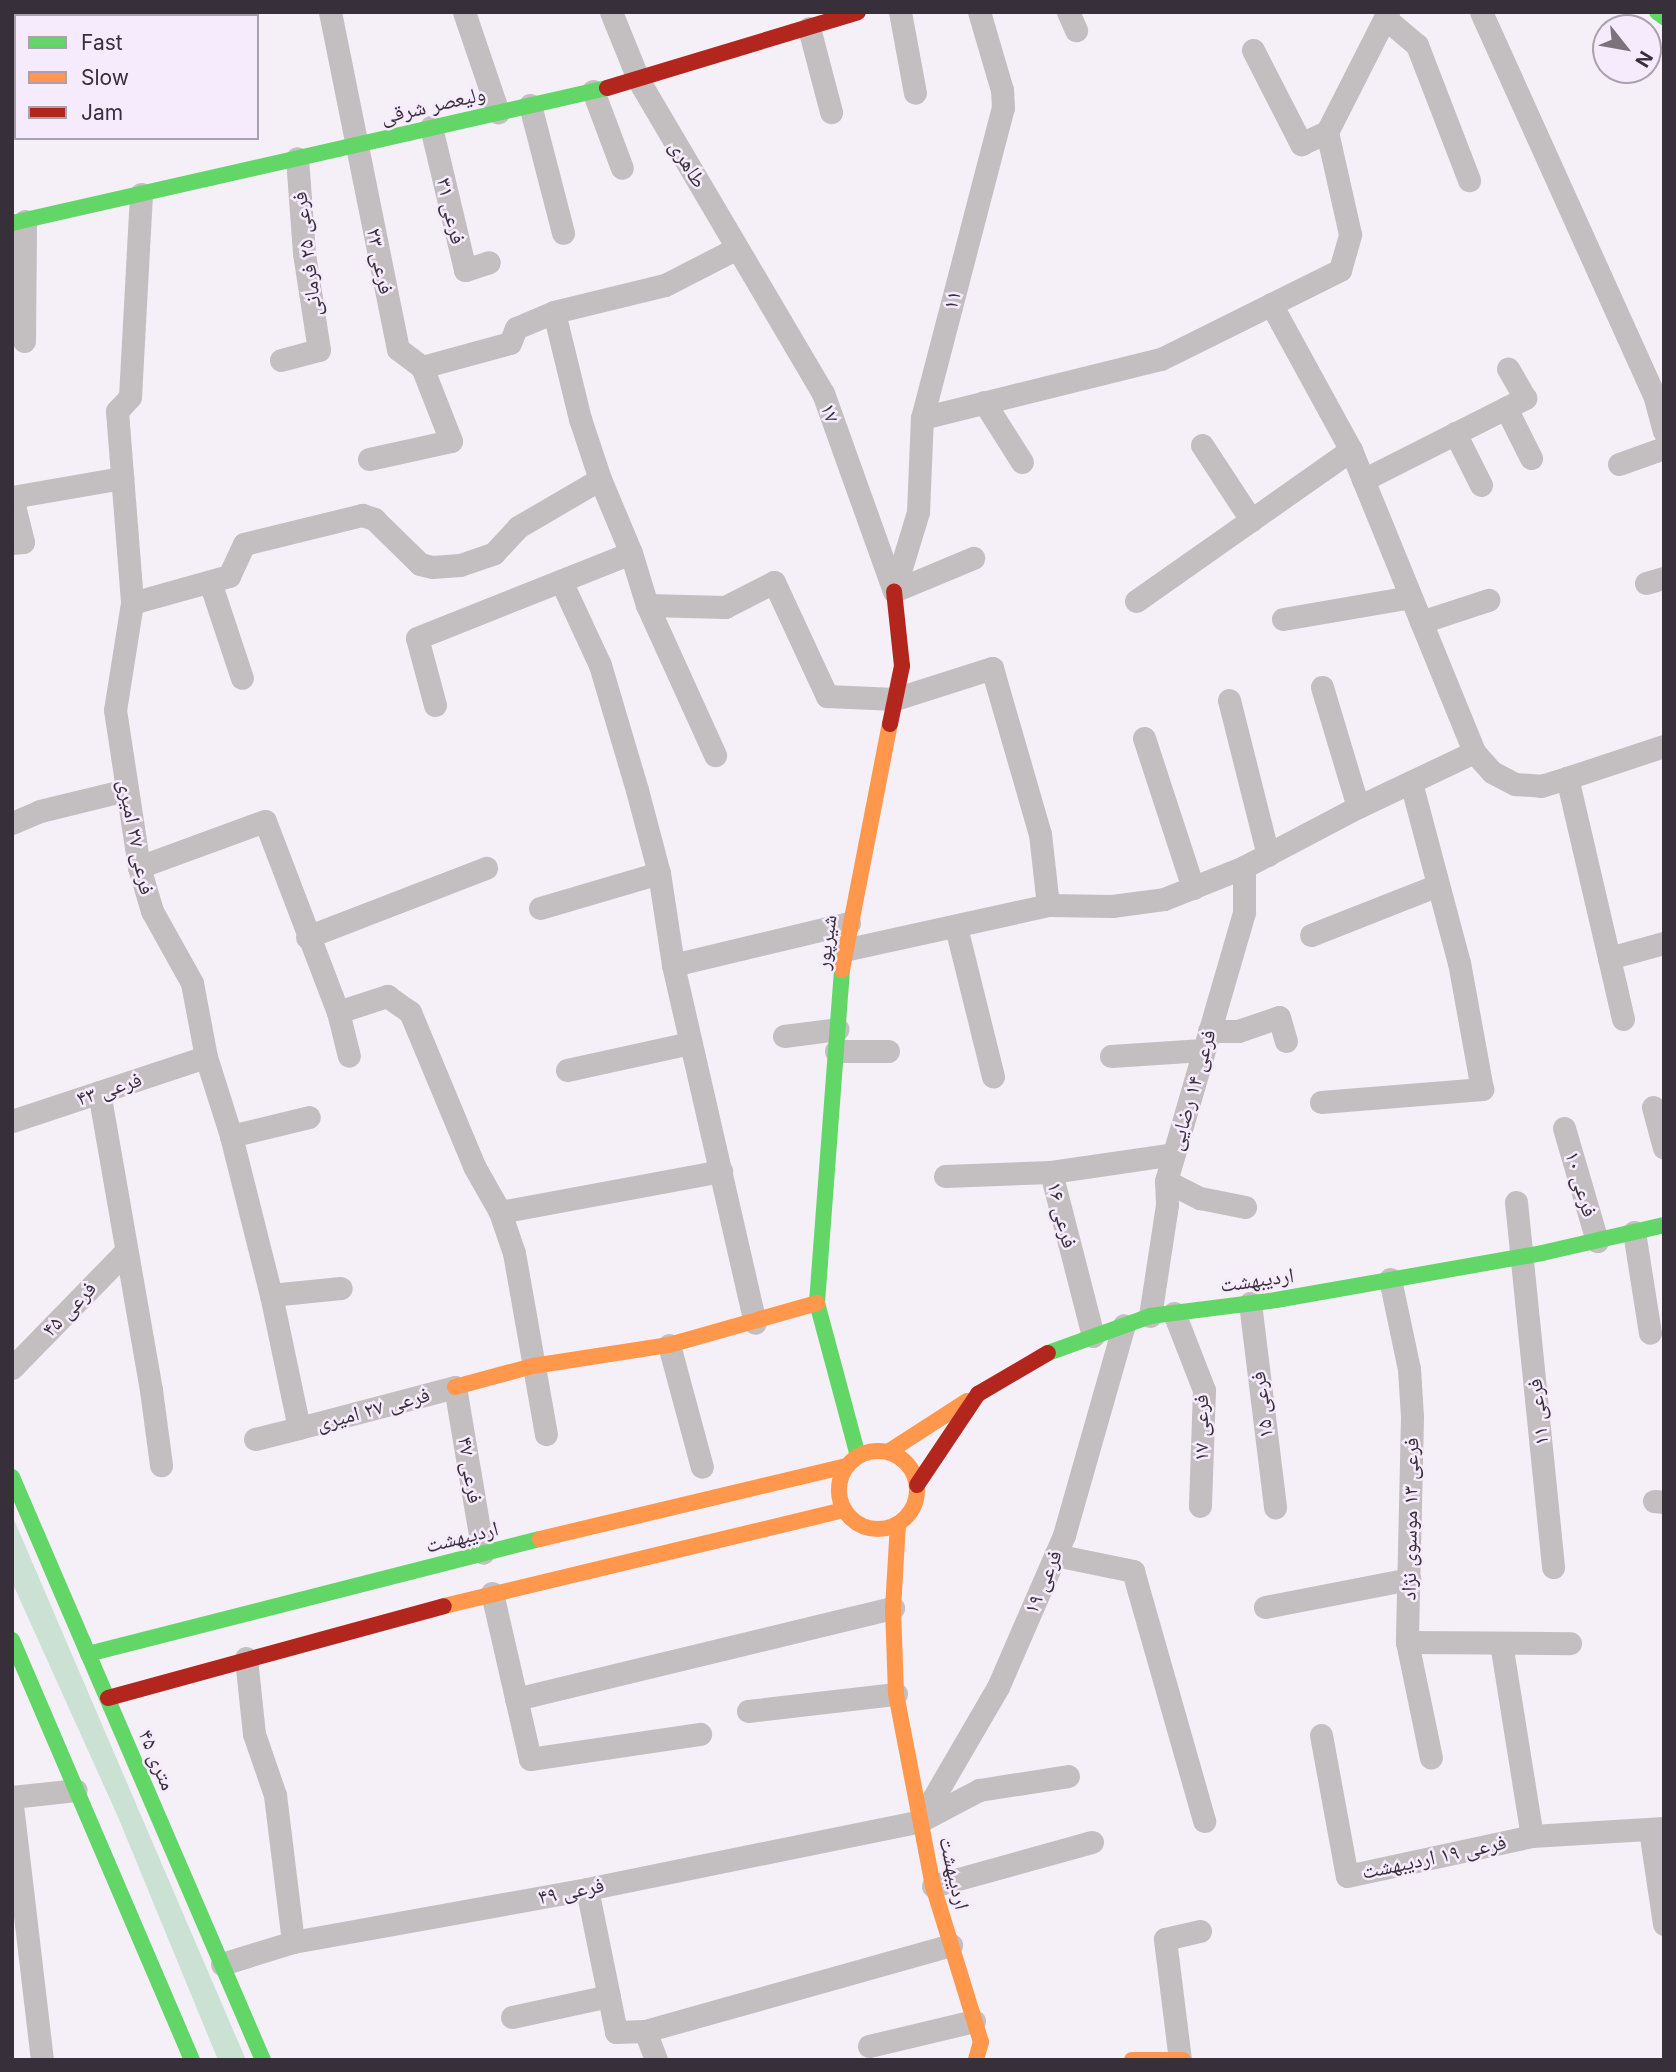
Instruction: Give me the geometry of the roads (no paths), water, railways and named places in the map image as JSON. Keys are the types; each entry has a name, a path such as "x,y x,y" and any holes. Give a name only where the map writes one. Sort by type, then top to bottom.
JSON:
{"main road":[{"name":"ولیعصر شرقی","path":"19,222 639,81 858,12"},
{"path":"1657,12 1664,17"},
{"name":"شیرپور","path":"853,1461 817,1303 844,950 902,666 894,591"},
{"name":"اردیبهشت","path":"976,2060 981,2042 933,1886 896,1694 893,1608 898,1524 913,1507 917,1485 978,1394 1039,1356 1150,1316 1250,1303 1522,1256 1664,1225"},
{"path":"455,1387 533,1366 669,1345 755,1323 817,1303"},
{"path":"888,1452 978,1394"},
{"name":"اردیبهشت","path":"88,1654 147,1645 483,1553 853,1461 873,1451 888,1452"},
{"path":"888,1452 902,1459 912,1471 917,1485"},
{"path":"853,1461 840,1480 839,1495 844,1510 854,1522 867,1528 883,1529 898,1524"},
{"name":"۴۵ متری","path":"12,1477 263,2060"},
{"path":"108,1698 157,1678 246,1658 492,1593 844,1510"},
{"path":"12,1640 192,2060"},
{"path":"1132,2060 1181,2060"}],"street":[{"name":"فرعی ۲۳","path":"330,12 398,349 422,367"},
{"path":"464,12 498,112"},
{"name":"طاهری","path":"611,12 639,81 737,248"},
{"path":"900,12 915,93"},
{"name":"۱۱","path":"894,591 918,512 922,418 1003,108 1002,90 979,12"},
{"path":"1480,12 1655,398 1664,431"},
{"path":"1253,50 1301,144 1327,132 1387,15 1417,45 1469,180"},
{"path":"809,27 831,112"},
{"path":"593,91 622,168"},
{"path":"530,105 563,233"},
{"name":"فرعی ۳۱","path":"431,127 465,270 489,262"},
{"path":"922,418 1161,359 1340,270 1350,234 1327,132"},
{"name":"فرعی ۲۵ فرمانی","path":"281,360 319,349 304,253 297,158"},
{"name":"فرعی ۲۷ امیری","path":"141,194 130,397 117,411 132,603 115,710 125,790 139,867 152,911 192,983 206,1056 231,1136 271,1295 299,1428 455,1387"},
{"path":"19,222 24,341"},
{"path":"369,459 451,441 422,367 510,343 516,328 554,312 665,285 737,248"},
{"name":"۱۷","path":"737,248 823,393 894,591"},
{"path":"1271,304 1351,450 1474,752 1492,772 1515,784 1541,786 1664,746"},
{"path":"554,312 580,419 600,479 631,553 647,605 715,755"},
{"path":"1363,480 1525,398 1508,368"},
{"path":"984,402 1022,462"},
{"path":"1506,408 1531,458"},
{"path":"1455,433 1481,485"},
{"path":"1202,445 1251,520"},
{"path":"1619,464 1664,448"},
{"path":"1136,601 1351,450"},
{"path":"12,543 23,542 12,497 122,478"},
{"path":"132,603 229,576 244,544 362,515 374,519 420,564 432,567 460,565 494,553 518,527 600,479"},
{"path":"435,705 417,638 631,553"},
{"path":"894,591 973,558"},
{"path":"561,581 600,665 659,873 673,965 755,1323"},
{"path":"210,582 243,678"},
{"path":"647,605 725,607 774,582 827,696 895,699 992,668 1041,834 1048,905"},
{"path":"1283,620 1410,597"},
{"path":"1421,622 1488,600"},
{"path":"1322,687 1358,807"},
{"path":"1229,700 1268,855"},
{"path":"1144,738 1193,888"},
{"path":"844,950 1048,905 1112,906 1164,900 1244,867 1358,807 1474,752"},
{"path":"1567,778 1623,1018"},
{"path":"1321,1102 1482,1088 1459,963 1411,782"},
{"path":"12,823 40,811 125,790"},
{"path":"139,867 265,821 307,937 338,1012 349,1056"},
{"name":"فرعی ۱۴ رضایی","path":"1150,1316 1167,1205 1166,1181 1244,912 1244,867"},
{"path":"307,937 486,868"},
{"path":"540,908 659,873"},
{"path":"1311,935 1438,885"},
{"path":"673,965 849,923"},
{"path":"956,927 993,1076"},
{"path":"1609,958 1664,943"},
{"path":"338,1012 387,996 410,1012 474,1166 499,1212 514,1253 546,1434"},
{"path":"1111,1056 1206,1041 1279,1017 1286,1041"},
{"path":"784,1036 837,1040 888,1051"},
{"path":"567,1070 690,1044"},
{"name":"فرعی ۴۳","path":"12,1121 206,1056"},
{"path":"99,1092 151,1390 161,1465"},
{"path":"1653,1107 1664,1148"},
{"path":"231,1136 309,1117"},
{"name":"فرعی ۱۰","path":"1564,1128 1597,1241"},
{"name":"فرعی ۱۶","path":"1093,1336 1051,1172 1174,1154"},
{"path":"499,1212 721,1171"},
{"path":"945,1176 1051,1172"},
{"path":"1166,1181 1200,1198 1245,1207"},
{"name":"فرعی ۱۱","path":"1516,1202 1553,1567"},
{"path":"1633,1232 1650,1333"},
{"name":"فرعی ۴۵","path":"12,1368 126,1251"},
{"name":"فرعی ۱‍۳ موسوی نژاد","path":"1390,1279 1409,1369 1412,1417 1407,1643 1432,1758"},
{"path":"271,1295 341,1288"},
{"name":"فرعی ۱۵","path":"1250,1303 1275,1507"},
{"name":"فرعی ۱۷","path":"1174,1313 1204,1390 1200,1506"},
{"name":"فرعی ۱۹","path":"920,1821 998,1687 1055,1555 1124,1325"},
{"path":"669,1345 702,1467"},
{"name":"فرعی ۴۷","path":"455,1387 483,1553"},
{"path":"255,1439 299,1428"},
{"path":"1055,1555 1133,1571 1204,1821"},
{"path":"1265,1606 1409,1579"},
{"path":"492,1593 530,1759 700,1734"},
{"path":"516,1699 893,1608"},
{"path":"1407,1643 1570,1643"},
{"path":"1501,1643 1532,1836"},
{"path":"246,1658 254,1734 275,1795 293,1942"},
{"path":"748,1711 896,1694"},
{"name":"فرعی ۱۹ اردیبهشت","path":"1321,1735 1348,1876 1532,1836 1657,1829"},
{"name":"فرعی ۴۹","path":"222,1964 293,1942 587,1889 920,1821 979,1790 1068,1776"},
{"path":"12,1797 76,1790"},
{"path":"12,1805 17,1883 42,2060"},
{"path":"1657,1829 1664,1924"},
{"path":"933,1886 1092,1842"},
{"path":"587,1889 616,2032 645,2031 951,1945"},
{"path":"1181,2060 1164,1939 1200,1931"},
{"path":"512,2017 609,1996"},
{"path":"869,2046 974,2021"},
{"path":"645,2031 656,2060"}]}
